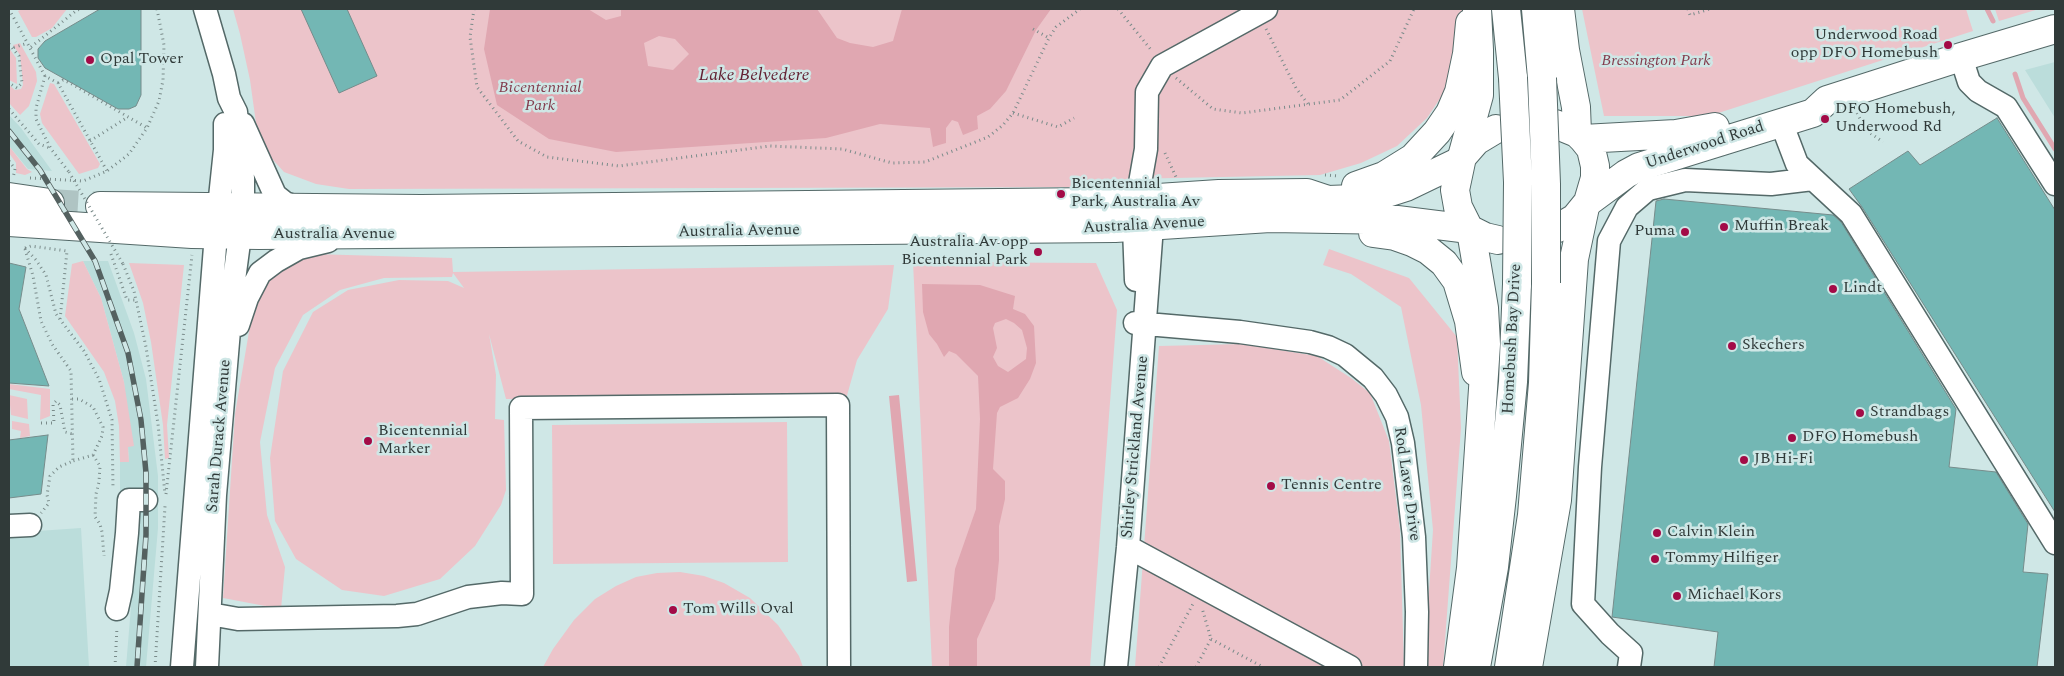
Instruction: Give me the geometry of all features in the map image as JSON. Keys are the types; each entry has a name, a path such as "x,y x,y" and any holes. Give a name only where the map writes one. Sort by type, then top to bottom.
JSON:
{"main road":[{"path":"1314,184 1353,186 1368,182 1384,176 1412,158 1427,144 1450,113 1458,92 1467,54 1472,9"},
{"path":"1458,667 1471,568 1482,417 1486,326 1470,230 1462,217 1456,198 1455,183 1479,95 1477,9"},
{"name":"Homebush Bay Drive","path":"1476,667 1494,567 1513,382 1517,284 1518,182 1513,78 1506,9"},
{"name":"Homebush Bay Drive","path":"1509,667 1532,515 1543,383 1546,184 1542,78 1536,9"},
{"path":"1528,667 1557,500 1574,259 1595,178 1595,166 1591,149 1572,132 1576,106 1565,50 1560,9"},
{"name":"Underwood Road","path":"1558,228 1575,218 1587,204 1626,174 1640,167 1813,112 1828,100 2017,39 2055,29"},
{"name":"Underwood Road","path":"1572,132 1676,134 1733,123 1811,98 1828,100"},
{"path":"1461,159 1476,141 1496,129"},
{"name":"Australia Avenue","path":"100,206 296,206 421,209 1097,202 1219,194 1314,184 1328,200 1354,199 1384,194 1415,183 1461,159"},
{"path":"16,182 50,203"},
{"path":"1137,200 1143,212 1206,211 1266,230 1319,230 1394,236 1428,250 1444,264 1457,281 1470,321 1482,417"},
{"name":"Sarah Durack Avenue","path":"228,235 231,207"},
{"name":"Australia Avenue","path":"9,222 228,235 354,235 1143,227 1270,218 1397,220 1470,230 1498,240"},
{"path":"1547,667 1560,559 1557,500"}],"street":[{"path":"205,9 233,105 249,132 267,178 276,194 285,203 296,206"},
{"path":"1137,200 1146,149 1147,92 1162,66 1262,11"},
{"path":"1961,57 1969,82 1978,91 2006,107 2055,184"},
{"path":"231,207 224,166 225,123 233,105"},
{"path":"1781,122 1797,164 1851,214 2055,543"},
{"path":"1629,667 1631,653 1610,634 1583,604 1590,467 1609,241 1627,207 1648,189 1685,180 1771,184 1813,179"},
{"name":"Shirley Strickland Avenue","path":"1116,667 1128,548 1143,227"},
{"name":"Sarah Durack Avenue","path":"207,667 215,495 232,296 228,235"},
{"name":"Sarah Durack Avenue","path":"182,667 228,235"},
{"path":"227,356 247,298 260,273 299,248 354,235"},
{"name":"Shirley Strickland Avenue","path":"1107,667 1140,323"},
{"name":"Rod Laver Drive","path":"1140,323 1240,332 1310,342 1328,347 1345,356 1373,378 1386,394 1397,417 1403,443 1414,538 1417,612 1416,667"},
{"path":"210,614 238,619 396,616 417,614 468,597 502,593 522,594 521,408 838,405 839,667"},
{"path":"117,609 124,562 129,500 156,500"},
{"path":"1128,548 1200,591 1350,667"}],"path":[{"path":"9,9 45,76 58,83 107,171"},
{"path":"10,48 29,45 76,9 81,9"},
{"path":"9,161 15,169 16,182 33,177 83,181 107,171 129,154 148,128 158,101 165,58 157,9"},
{"path":"474,9 470,37 477,86 518,141 547,157 618,166 770,146 842,149 892,164 925,162 988,137 1013,113 1048,38 1056,27 1080,9"},
{"path":"1118,9 1162,66 1212,109 1242,113 1340,100 1390,61 1414,9"},
{"path":"1688,9 1690,15 1710,9"},
{"path":"1262,11 1296,88 1308,104"},
{"path":"1033,29 1048,38"},
{"path":"9,44 10,48 19,56 22,83 17,88 9,83"},
{"path":"45,76 36,108 36,119 51,149 69,172 123,264 134,290 146,346 158,424 164,485 156,500"},
{"path":"58,83 63,80 70,83 148,128"},
{"path":"9,109 39,144 51,149"},
{"path":"1013,113 1058,127 1074,118"},
{"path":"1857,113 1866,130 1883,142"},
{"path":"90,141 128,116"},
{"path":"1146,149 1164,150 1174,175 1182,181"},
{"path":"1314,184 1340,176"},
{"path":"25,248 31,246 67,251 60,320"},
{"path":"25,248 46,275 56,314 84,351 96,372 112,420 114,493"},
{"path":"25,248 33,276 41,321 52,344 71,371 73,461"},
{"path":"111,254 127,300 136,300"},
{"path":"155,667 156,500 192,255"},
{"path":"20,526 49,503 47,495 50,476 59,466 92,455 102,436 103,427 93,407 79,399 72,398"},
{"path":"40,423 54,423 53,404 56,401 60,405 65,432 73,434"},
{"path":"92,455 100,466 95,517 102,532 105,564"},
{"path":"1196,667 1211,638 1200,591"},
{"path":"1159,667 1200,591"},
{"path":"115,667 117,609"},
{"path":"1211,638 1263,667"}],"shaded area":[{"path":"2055,62 2055,118 2025,70"},
{"path":"9,115 21,128 52,171 28,169 9,146"},
{"path":"83,261 108,261 134,333 146,379 158,476 158,528 146,667 126,667 137,534 120,533 120,462 129,462 124,382 101,298"},
{"path":"81,528 89,667 9,667 9,533"}],"green space":[{"path":"22,9 67,9 52,28 36,37 32,37 18,11"},
{"name":"Bicentennial Park","path":"233,9 1463,9 1458,54 1445,91 1427,118 1397,146 1361,163 1320,175 1126,179 1112,187 349,189 316,184 284,172 265,151 259,137 250,80"},
{"name":"Bressington Park","path":"1582,9 1966,9 1973,31 1709,116 1604,116"},
{"path":"1995,9 2039,9 1999,21"},
{"path":"20,43 36,72 37,81 29,106 20,115 9,103 9,85 15,90 21,89 23,85 20,55 13,45"},
{"path":"9,48 16,58 17,84 9,80"},
{"path":"50,83 54,84 100,164 98,168 79,174 42,123 40,114"},
{"path":"9,146 27,169 32,172 25,175 16,173 16,163 9,153"},
{"path":"1329,249 1409,278 1457,337 1461,428 1443,667 1424,667 1433,530 1421,405 1401,307 1351,274 1323,265"},
{"path":"312,254 452,258 453,272 894,265 888,309 857,360 846,399 506,399 489,334 496,375 495,419 504,420 506,490 501,505 475,546 440,579 384,596 342,590 296,559 275,521 270,458 283,371 313,312 348,290 399,280 448,281 464,288 453,273 452,277 384,278 340,290 303,315 275,368 260,442 267,515 285,567 281,609 223,598 235,414 252,314 271,274"},
{"path":"83,261 101,298 124,382 134,446 128,447 129,462 120,462 119,426 115,401 104,372 65,316 72,264"},
{"path":"913,262 1096,263 1117,310 1090,667 932,667"},
{"path":"129,263 184,265 167,425 169,458 165,459 163,425 151,342 143,303"},
{"name":"Tennis Centre","path":"1242,344 1317,356 1370,393 1389,441 1400,530 1404,667 1135,667 1159,346"},
{"path":"9,384 50,389 50,416 40,420 41,395 9,389"},
{"path":"9,395 27,399 28,419 11,415"},
{"path":"12,421 29,424 30,436 20,438 21,431 12,429"},
{"path":"787,422 788,562 553,564 552,425"},
{"name":"Tom Wills Oval","path":"680,572 704,576 724,583 750,598 778,625 799,656 803,667 543,667 553,649 574,620 595,599 616,586 636,577 657,573"}],"water":[{"name":"Lake Belvedere","path":"490,9 588,9 606,20 621,16 621,9 817,9 837,38 850,43 873,47 893,41 902,9 1051,9 1036,30 1006,91 990,109 977,116 978,129 963,135 958,122 952,120 946,128 946,143 933,147 930,128 880,124 826,138 616,152 549,139 497,105 484,49","holes":["659,36 675,39 689,54 673,70 648,66 644,43"]},
{"path":"922,284 980,285 1015,296 1013,309 1025,314 1034,326 1036,363 1030,379 1018,398 1000,407 997,413 993,469 1005,481 1005,499 999,526 999,560 995,599 977,639 977,667 949,667 949,627 955,569 976,509 980,419 978,376 956,354 949,351 944,357 929,334 923,312","holes":["1006,319 1022,330 1027,348 1026,359 1008,372 998,366 993,357 997,348 993,328 995,323"]},
{"path":"899,395 917,581 907,582 889,396"}],"building":[{"name":"Opal Tower","path":"100,9 141,9 141,95 136,106 129,109 118,109 45,68 38,58 38,49 45,41"},
{"path":"301,9 347,9 377,76 339,93"},
{"path":"1997,118 2055,210 2055,512 1849,189 1908,151 1920,165"},
{"name":"DFO Homebush","path":"1664,199 1833,215 1841,222 1956,409 1949,467 1996,472 2028,524 2023,572 2048,574 2037,667 1714,667 1718,632 1612,617 1656,201"},
{"path":"9,263 26,267 19,309 49,386 9,383"},
{"path":"48,435 41,494 9,498 9,440"}],"waterway":[{"path":"1987,9 1993,21"},
{"path":"2015,74 2023,98 2055,149"}],"tunnel":[{"path":"50,203 100,206"}],"railway":[{"path":"9,131 40,170 95,261 128,353 141,420 146,473 146,535 137,667"}],"place":[{"name":"Underwood Road opp DFO Homebush","path":"1948,45"},
{"name":"Opal Tower","path":"90,60"},
{"name":"DFO Homebush, Underwood Rd","path":"1825,119"},
{"name":"Bicentennial Park, Australia Av","path":"1061,194"},
{"name":"Muffin Break","path":"1724,227"},
{"name":"Puma","path":"1685,232"},
{"name":"Australia Av opp Bicentennial Park","path":"1038,252"},
{"name":"Lindt","path":"1833,289"},
{"name":"Skechers","path":"1732,346"},
{"name":"Strandbags","path":"1860,413"},
{"name":"DFO Homebush","path":"1792,438"},
{"name":"Bicentennial Marker","path":"368,441"},
{"name":"JB Hi-Fi","path":"1744,460"},
{"name":"Tennis Centre","path":"1271,486"},
{"name":"Calvin Klein","path":"1657,533"},
{"name":"Tommy Hilfiger","path":"1655,559"},
{"name":"Michael Kors","path":"1677,596"},
{"name":"Tom Wills Oval","path":"673,610"}]}
